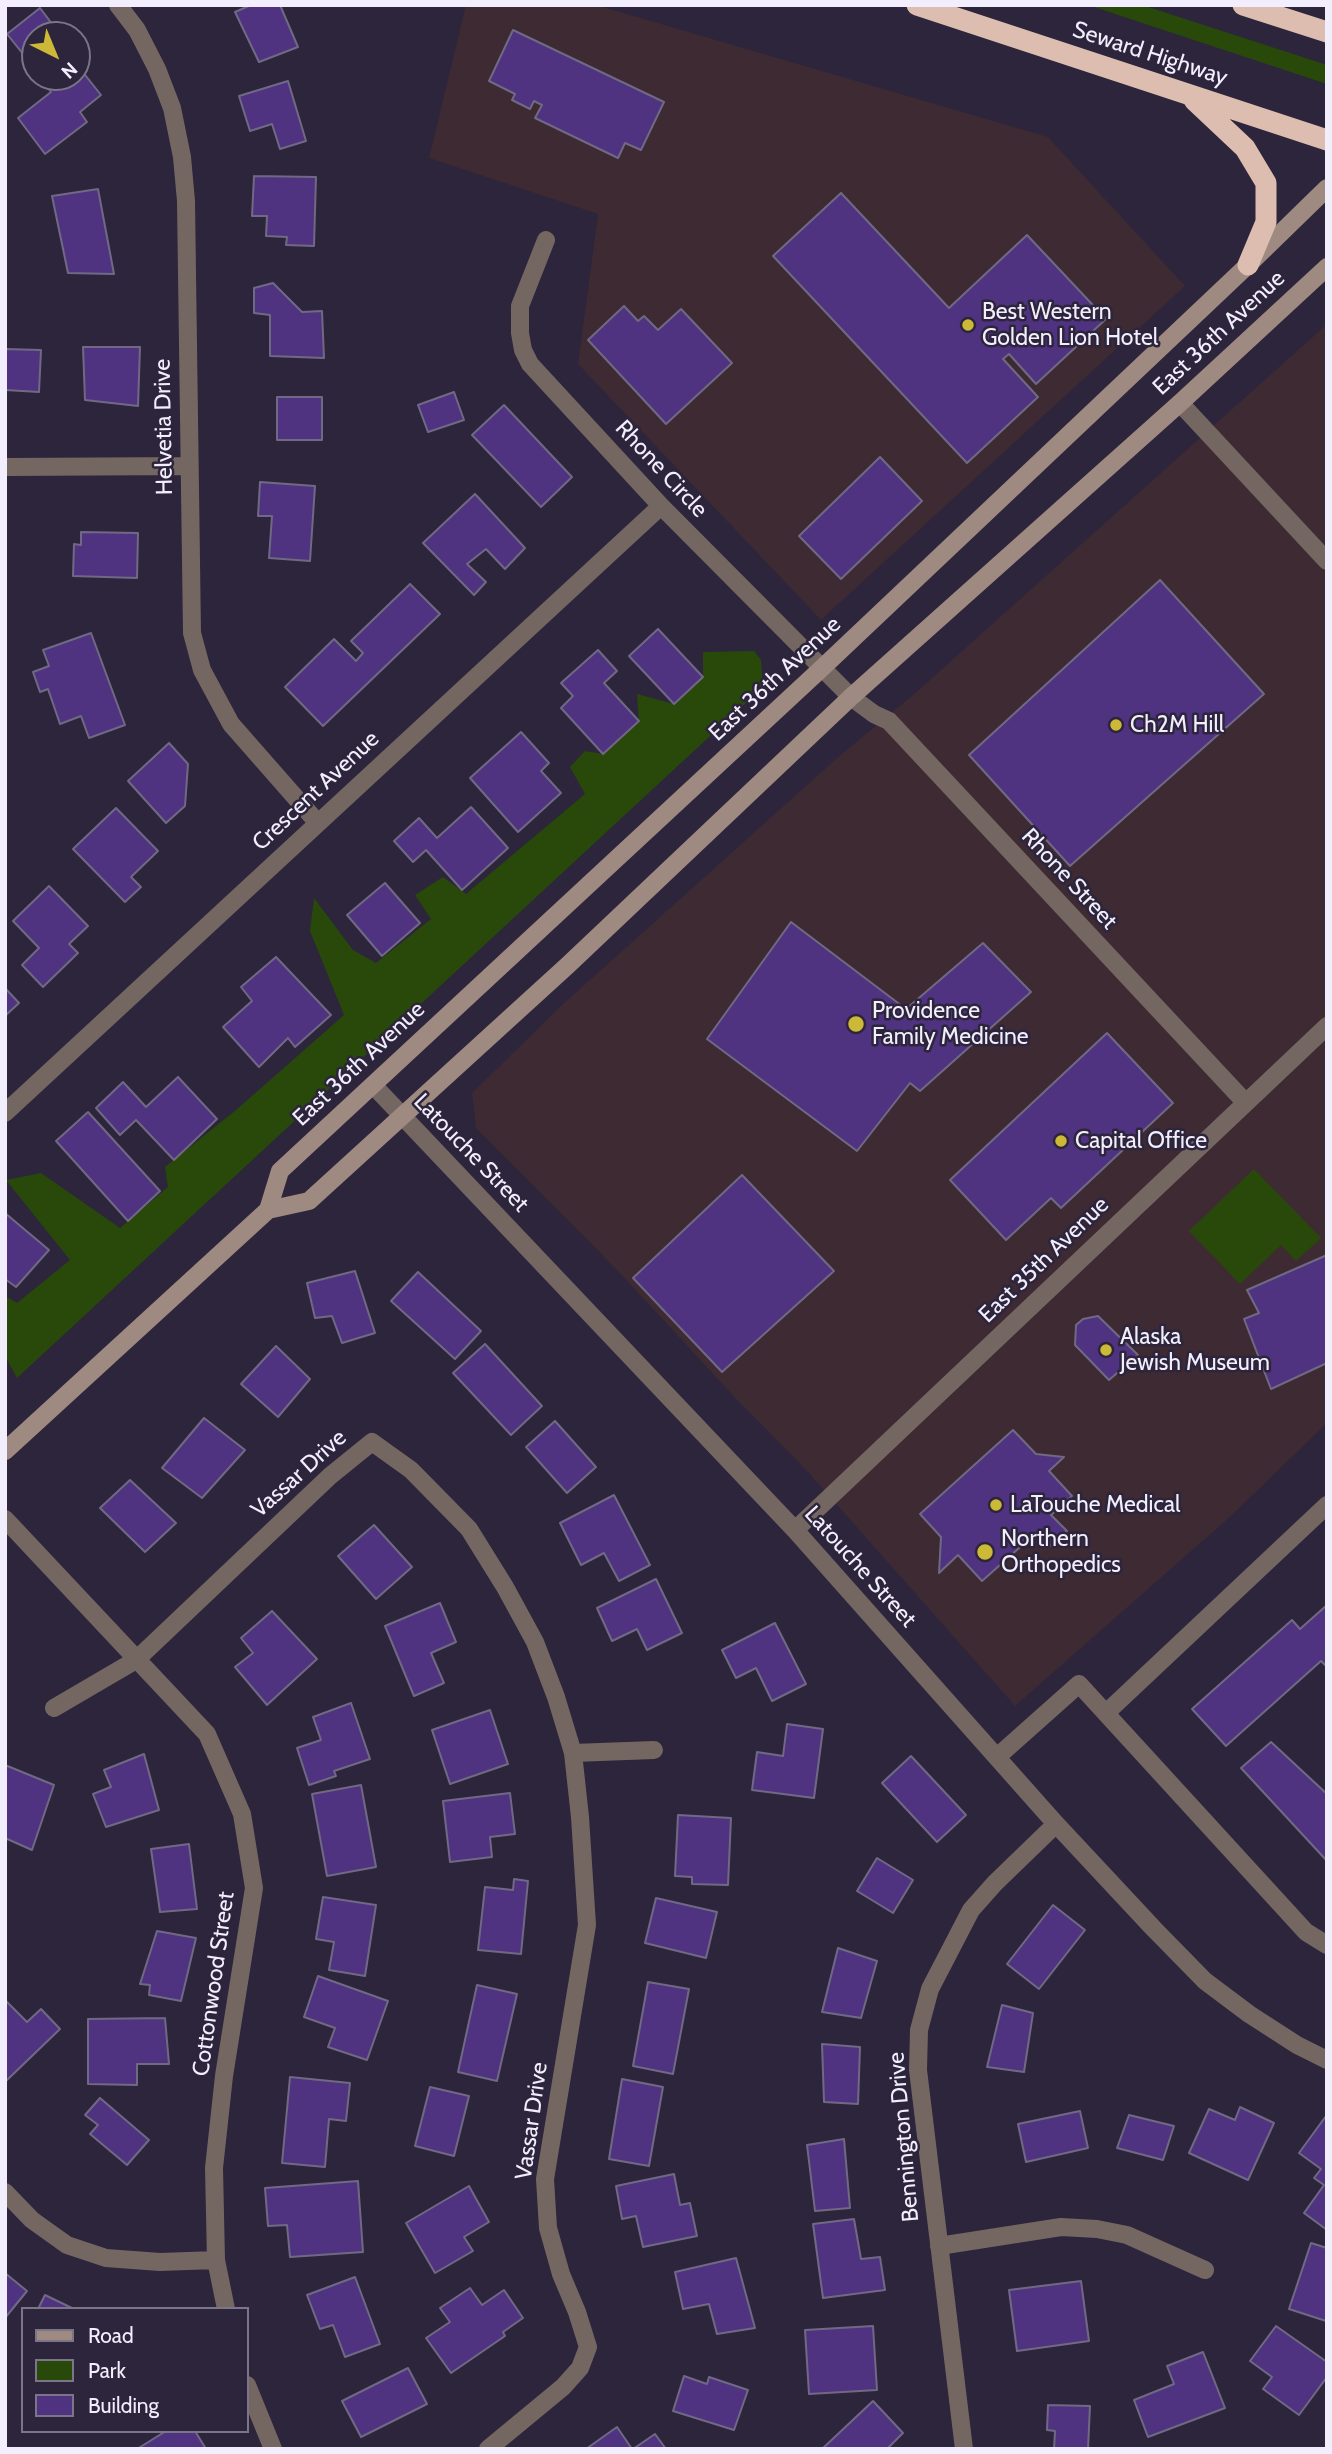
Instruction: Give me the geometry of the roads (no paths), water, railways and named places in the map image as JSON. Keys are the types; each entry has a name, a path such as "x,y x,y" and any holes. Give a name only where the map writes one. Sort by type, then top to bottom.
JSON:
{"highway":[{"name":"Seward Highway","path":"917,5 1327,139"},
{"path":"1243,5 1327,32"},
{"path":"1190,96 1245,148 1266,183 1266,222 1248,265"}],"main road":[{"name":"East 36th Avenue","path":"1327,188 822,668 280,1171 268,1210 309,1201 568,965 851,697 1180,403 1327,267"},
{"path":"5,1451 268,1210"}],"street":[{"name":"Helvetia Drive","path":"118,5 137,30 157,69 172,108 182,157 186,201 192,633 202,670 231,724 317,822"},
{"name":"Rhone Circle","path":"546,240 520,306 523,351 530,364 661,506 851,697"},
{"path":"1180,403 1327,561"},
{"path":"5,467 190,467"},
{"name":"Crescent Avenue","path":"5,1113 661,506"},
{"name":"Rhone Street","path":"851,697 889,721 1245,1102"},
{"name":"East 35th Avenue","path":"795,1530 1327,1026"},
{"name":"Latouche Street","path":"373,1085 795,1530 1056,1824 1205,1981 1249,2014 1297,2045 1327,2060"},
{"name":"Vassar Drive","path":"136,1660 330,1476 372,1442 411,1470 469,1529 535,1642 573,1753 586,1875 587,1925 545,2179 548,2228 561,2274 588,2347 580,2368 563,2386 488,2449"},
{"path":"1106,1713 1327,1505"},
{"name":"Cottonwood Street","path":"5,1519 207,1734 242,1814 254,1888 224,2076 214,2168 216,2260 226,2307"},
{"path":"54,1708 136,1660"},
{"path":"997,1757 1079,1684 1306,1932 1327,1945"},
{"path":"573,1753 654,1750"},
{"name":"Bennington Drive","path":"964,2449 918,2070 919,2030 930,1989 971,1910 1056,1824"},
{"path":"5,2192 32,2220 67,2245 106,2258 160,2262 216,2260"},
{"path":"939,2246 1062,2227 1097,2230 1127,2235 1205,2270"},
{"path":"248,2387 273,2449"}],"place":[{"name":"Best Western Golden Lion Hotel","path":"968,325"},
{"name":"Ch2M Hill","path":"1116,725"},
{"name":"Providence Family Medicine","path":"856,1024"},
{"name":"Capital Office","path":"1061,1141"},
{"name":"Alaska Jewish Museum","path":"1106,1350"},
{"name":"LaTouche Medical","path":"996,1505"},
{"name":"Northern Orthopedics","path":"985,1552"}]}
